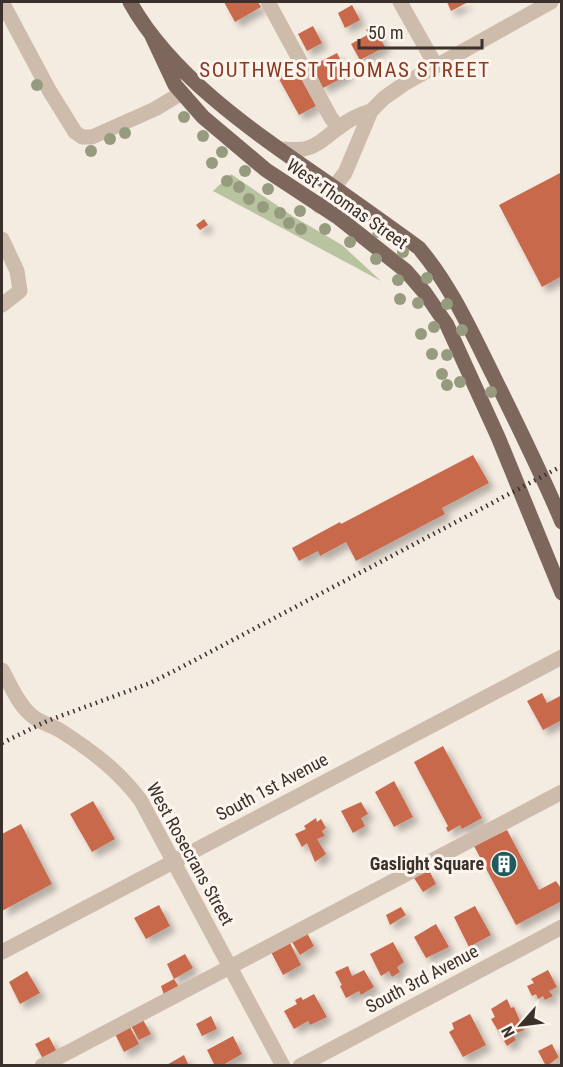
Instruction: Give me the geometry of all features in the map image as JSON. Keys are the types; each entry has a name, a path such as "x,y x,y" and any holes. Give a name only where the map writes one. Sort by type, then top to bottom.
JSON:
{"main road":[{"path":"130,2 152,36"},
{"name":"West Thomas Street","path":"152,36 170,78 180,94 202,117 276,178 339,218 406,271 447,325 498,437 561,593"},
{"name":"West Thomas Street","path":"152,36 227,110 419,248 432,263 459,306 542,476 561,522"}],"street":[{"path":"2,2 49,90 75,132 82,137 92,137 155,109 180,94"},
{"path":"268,2 331,118 339,128"},
{"path":"400,2 436,66"},
{"path":"319,206 345,173 372,111 393,91 542,4"},
{"path":"279,149 304,149 319,142 361,114 372,111"},
{"path":"2,239 17,271 20,291 2,305"},
{"name":"South 1st Avenue","path":"2,952 561,657"},
{"name":"West Rosecrans Street","path":"2,670 16,696 29,713 42,723 53,726 105,761 126,780 141,801 282,1065"},
{"path":"42,1065 561,792"},
{"name":"South 3rd Avenue","path":"300,1065 561,927"}],"green space":[{"path":"231,174 294,217 342,245 381,281 213,191"}],"building":[{"path":"224,2 258,2 261,7 235,22"},
{"path":"447,2 468,2 451,11"},
{"path":"352,5 360,20 345,28 338,13"},
{"path":"373,25 385,47 360,60 351,44 369,34 366,30"},
{"path":"313,26 322,43 307,51 298,34"},
{"path":"337,53 348,75 323,88 312,66"},
{"path":"291,60 316,106 299,115 274,70"},
{"path":"562,172 562,276 542,287 499,205"},
{"path":"204,219 208,225 200,230 196,225"},
{"path":"473,455 489,483 442,508 445,514 356,561 346,542 320,556 318,551 299,561 292,548"},
{"path":"542,693 547,703 562,695 562,720 543,730 527,701"},
{"path":"443,746 482,818 462,829 460,825 448,832 446,828 448,826 414,762"},
{"path":"394,781 413,817 394,827 375,792"},
{"path":"93,801 115,839 92,852 70,814"},
{"path":"361,802 368,814 361,818 365,826 353,833 341,811"},
{"path":"316,818 317,822 321,819 326,828 322,831 325,836 317,839 326,854 315,862 307,843 302,847 295,834 306,829 304,826"},
{"path":"21,824 52,884 2,911 2,834"},
{"name":"Gaslight Square","path":"507,830 539,890 556,881 562,890 562,901 516,925 474,846"},
{"path":"429,870 436,884 423,892 414,878"},
{"path":"159,905 170,926 146,939 134,918"},
{"path":"475,906 491,935 469,947 454,917"},
{"path":"401,907 406,915 390,925 386,915"},
{"path":"436,924 449,947 426,958 414,937"},
{"path":"307,933 314,946 300,955 292,942"},
{"path":"393,942 404,962 397,967 400,972 392,977 389,971 381,976 370,954"},
{"path":"290,943 301,965 283,975 271,952"},
{"path":"185,954 193,968 174,979 167,964"},
{"path":"348,966 352,976 364,970 374,987 361,995 359,991 346,998 335,972"},
{"path":"548,970 557,987 549,991 553,996 545,1000 543,996 538,999 536,994 532,996 527,986 534,983 531,979"},
{"path":"27,971 40,993 20,1004 9,982"},
{"path":"174,979 179,987 164,995 161,986"},
{"path":"314,994 327,1017 310,1025 308,1021 294,1029 284,1011 297,1004 295,1000 301,997 303,1000"},
{"path":"507,999 511,1008 514,1007 524,1030 513,1035 516,1040 507,1046 491,1019 495,1017 491,1009"},
{"path":"470,1014 486,1045 463,1057 449,1032 454,1029 452,1023"},
{"path":"211,1016 217,1029 202,1036 196,1024"},
{"path":"143,1020 151,1034 139,1040 131,1026"},
{"path":"130,1027 139,1044 124,1052 115,1034"},
{"path":"233,1036 242,1054 221,1066 215,1066 207,1050"},
{"path":"49,1037 57,1052 43,1059 35,1044"},
{"path":"552,1044 559,1058 546,1066 538,1051"},
{"path":"184,1055 189,1066 165,1066"}],"railway":[{"path":"2,743 47,721 150,683 562,466"}],"place":[{"name":"Gaslight Square","path":"504,864"}],"district":[{"name":"SOUTHWEST THOMAS STREET","path":"345,70"}]}
